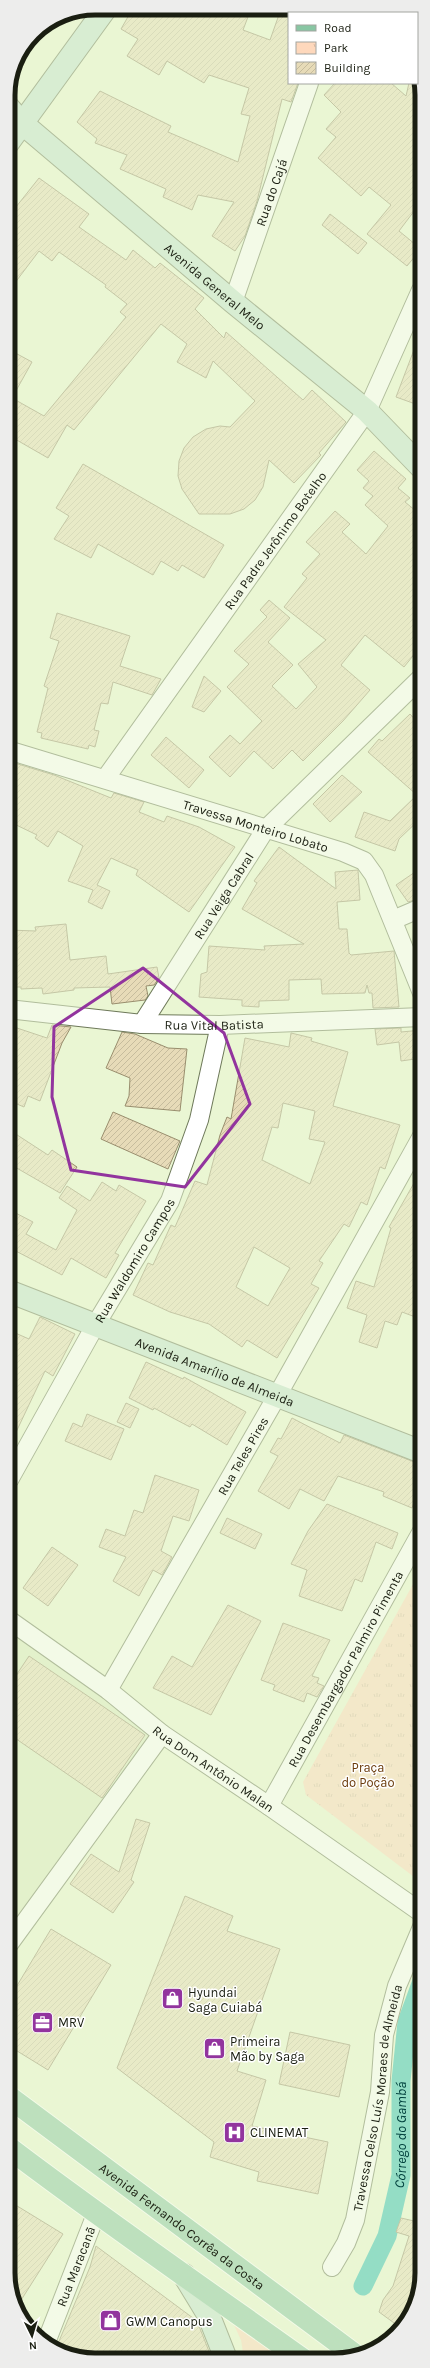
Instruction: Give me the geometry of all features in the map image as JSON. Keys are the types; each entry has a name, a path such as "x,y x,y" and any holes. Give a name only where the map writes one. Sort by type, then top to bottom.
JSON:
{"main road":[{"path":"15,134 101,15"},
{"name":"Avenida General Melo","path":"15,115 23,124 233,302 367,411 415,461"},
{"name":"Avenida Amarílio de Almeida","path":"15,1294 415,1449"},
{"name":"Avenida Fernando Corrêa da Costa","path":"15,2101 350,2351"},
{"path":"15,2153 96,2214 184,2274 294,2353"},
{"path":"184,2274 209,2316 224,2353"}],"street":[{"name":"Rua do Cajá","path":"233,302 309,84"},
{"name":"Rua Padre Jerônimo Botelho","path":"105,778 367,411 415,303"},
{"name":"Rua Veiga Cabral","path":"142,1024 265,830 415,684"},
{"name":"Travessa Monteiro Lobato","path":"15,752 105,778 265,830 343,852 364,861 374,875 415,975"},
{"path":"393,920 415,911"},
{"name":"Rua Vital Batista","path":"15,1010 142,1024 220,1025 415,1018"},
{"name":"Rua Waldomiro Campos","path":"15,1468 96,1324 170,1201 199,1120 220,1025"},
{"name":"Rua Teles Pires","path":"108,1690 277,1396 415,1149"},
{"name":"Rua Desembargador Palmiro Pimenta","path":"269,1806 415,1544"},
{"name":"Rua Dom Antônio Malan","path":"15,1624 108,1690 162,1734 269,1806 415,1909"},
{"path":"15,1936 162,1734"},
{"name":"Travessa Celso Luís Moraes de Almeida","path":"332,2267 346,2243 357,2212 380,2092 384,2035 397,1986 415,1944"},
{"name":"Rua Maracanã","path":"52,2327 96,2214"}],"highlighted area":[{"path":"143,968 224,1033 250,1104 185,1187 71,1170 52,1097 54,1027"}],"shaded area":[{"path":"15,1627 163,1732 15,1918"}],"green space":[{"name":"Praça do Poção","path":"415,1581 415,1878 306,1795 303,1782"},
{"path":"226,2308 287,2353 243,2353 241,2340"}],"building":[{"path":"129,15 249,15 243,30 270,40 279,15 288,15 288,84 298,84 291,102 282,99 257,201 245,236 235,251 212,236 234,202 198,195 192,210 163,197 166,189 120,169 127,155 95,143 97,139 77,122 100,91 171,126 168,132 238,162 250,116 241,114 249,88 209,75 204,83 167,61 159,75 127,56 138,39 121,29"},
{"path":"334,84 392,84 406,96 409,84 414,84 415,210 399,231 415,244 415,256 407,266 367,234 391,205 369,187 361,196 318,158 336,137 326,129 341,112 324,95"},
{"path":"39,178 89,214 79,227 126,260 133,250 155,268 160,263 204,298 195,309 224,338 226,332 303,400 312,390 346,422 319,453 321,455 294,483 269,460 263,487 255,500 244,509 230,514 199,514 182,489 178,476 179,461 184,448 193,437 206,429 220,426 230,427 255,401 213,361 206,378 177,362 187,344 161,324 74,430 67,425 48,458 15,439 15,400 44,416 126,317 120,312 127,304 105,287 106,285 59,252 52,261 39,251 15,283 15,208"},
{"path":"330,214 367,243 358,254 322,225"},
{"path":"415,347 415,404 396,397"},
{"path":"15,353 32,362 15,393"},
{"path":"374,451 406,479 398,488 410,498 405,502 415,510 415,653 404,667 365,635 341,665 370,690 343,721 303,761 292,750 273,769 254,751 230,777 209,757 230,735 240,744 262,721 227,687 249,664 234,651 267,617 260,610 269,600 290,618 268,642 293,665 272,686 296,709 317,687 298,664 326,640 284,607 307,578 302,574 320,554 306,542 335,511 350,524 342,532 366,554 388,526 365,505 373,496 363,488 369,481 357,470"},
{"path":"83,464 224,545 204,578 182,565 178,571 161,561 153,575 98,544 91,558 54,539 69,516 56,508"},
{"path":"57,613 130,636 120,666 161,679 152,695 113,682 108,704 101,703 94,730 99,731 95,747 89,745 88,749 41,738 42,733 37,732 48,688 44,686 59,641 50,638"},
{"path":"204,676 221,691 204,712 192,707"},
{"path":"410,714 415,719 415,793 368,752 379,739 382,741"},
{"path":"166,737 204,770 189,788 151,755"},
{"path":"15,763 54,775 111,798 114,793 144,802 139,812 164,822 167,816 199,827 235,847 189,912 136,875 138,870 111,858 97,885 110,891 102,909 88,902 93,890 68,881 83,846 58,831 48,847 35,838 37,835 15,824"},
{"path":"342,775 362,792 330,822 313,804"},
{"path":"415,797 415,824 399,839 395,851 355,837 364,812 390,821"},
{"path":"279,847 336,889 335,872 358,870 360,900 337,902 339,929 347,929 349,953 351,955 394,951 399,1007 373,1008 372,993 369,993 367,985 365,993 322,994 321,979 289,980 289,1000 259,1001 259,1007 242,1006 242,1000 199,997 201,974 207,972 209,946 265,950 264,946 304,944 242,909 257,883 254,881"},
{"path":"415,872 415,900 408,902 396,885"},
{"path":"66,924 70,960 106,956 108,974 157,967 159,978 154,985 146,986 148,996 145,1000 112,1004 110,987 74,988 74,990 43,994 42,988 21,989 21,987 15,987 15,930 36,931 35,927"},
{"path":"52,1025 71,1027 62,1043 40,1101 28,1096 24,1107 15,1103 15,1027 47,1038"},
{"path":"401,1028 401,1032 415,1031 415,1059 401,1061 399,1042 377,1045 375,1029"},
{"path":"122,1032 135,1034 168,1048 187,1049 180,1111 125,1106 129,1096 130,1078 106,1068"},
{"path":"291,1033 312,1038 311,1041 348,1052 333,1106 400,1125 385,1169 380,1167 367,1205 361,1202 349,1227 344,1224 319,1261 323,1263 311,1284 319,1288 277,1358 247,1340 242,1347 209,1324 170,1312 133,1295 148,1263 153,1265 171,1225 175,1227 195,1181 207,1185 220,1135 227,1117 231,1119 245,1038 289,1047","holes":["283,1103 315,1111 309,1139 325,1142 310,1184 262,1160 272,1127 278,1128","254,1247 290,1268 268,1306 236,1287"]},
{"path":"113,1112 180,1141 168,1169 101,1139"},
{"path":"15,1134 48,1155 52,1150 77,1167 60,1193 15,1167"},
{"path":"415,1181 415,1317 402,1312 397,1325 385,1321 377,1348 359,1342 367,1315 347,1308 356,1281 374,1287 391,1228 389,1227"},
{"path":"102,1182 116,1191 119,1185 146,1201 115,1253 119,1255 106,1278 71,1258 62,1275 15,1251 15,1213 33,1222 26,1234 56,1250 77,1210 59,1198 67,1186 90,1201"},
{"path":"40,1317 75,1334 53,1376 45,1371 15,1434 15,1333 29,1339"},
{"path":"146,1362 183,1379 184,1377 246,1412 227,1445 192,1424 190,1427 154,1408 153,1410 129,1398"},
{"path":"126,1403 139,1409 130,1428 117,1422"},
{"path":"87,1414 124,1429 111,1460 65,1441 73,1423 82,1427"},
{"path":"292,1418 340,1443 344,1435 415,1462 415,1499 412,1508 383,1496 384,1492 338,1476 324,1501 300,1489 289,1509 258,1491 278,1456 270,1452 278,1438 281,1439"},
{"path":"155,1475 199,1490 189,1521 173,1516 161,1551 172,1557 162,1575 153,1570 139,1596 113,1581 126,1557 99,1547 106,1529 125,1536 134,1510 143,1513"},
{"path":"327,1504 398,1533 392,1549 376,1542 362,1582 355,1579 342,1611 299,1596 307,1570 291,1564 308,1531"},
{"path":"227,1518 262,1534 255,1549 220,1533"},
{"path":"52,1547 78,1565 48,1606 23,1588"},
{"path":"228,1605 261,1621 211,1715 153,1688 172,1656 192,1667"},
{"path":"283,1623 330,1640 312,1676 319,1678 317,1683 324,1686 317,1697 307,1693 304,1702 273,1690 275,1685 261,1680"},
{"path":"29,1656 145,1735 102,1798 15,1738 15,1677"},
{"path":"136,1819 150,1823 131,1880 134,1882 113,1913 70,1884 91,1854 119,1872"},
{"path":"185,1896 233,1916 227,1931 280,1949 237,2071 266,2080 252,2126 328,2142 318,2194 257,2181 259,2172 210,2157 214,2142 117,2068"},
{"name":"MRV","path":"51,1929 111,1965 48,2070 15,2050 15,1989"},
{"path":"290,2032 350,2045 339,2097 279,2084"},
{"path":"15,2205 63,2234 20,2302 15,2273"},
{"path":"401,2218 414,2221 415,2218 415,2278 409,2304 396,2324 379,2312 383,2300 393,2286 409,2236 396,2232"},
{"name":"GWM Canopus","path":"96,2246 197,2321 210,2353 95,2353 69,2349 58,2344 90,2267"}],"waterway":[{"name":"Córrego do Gambá","path":"363,2286 387,2236 401,2175 401,2081 407,2022 415,2000"}],"place":[{"name":"Hyundai Saga Cuiabá","path":"173,1999"},
{"name":"MRV","path":"43,2022"},
{"name":"Primeira Mão by Saga","path":"215,2048"},
{"name":"CLINEMAT","path":"234,2132"},
{"name":"GWM Canopus","path":"111,2321"}]}
